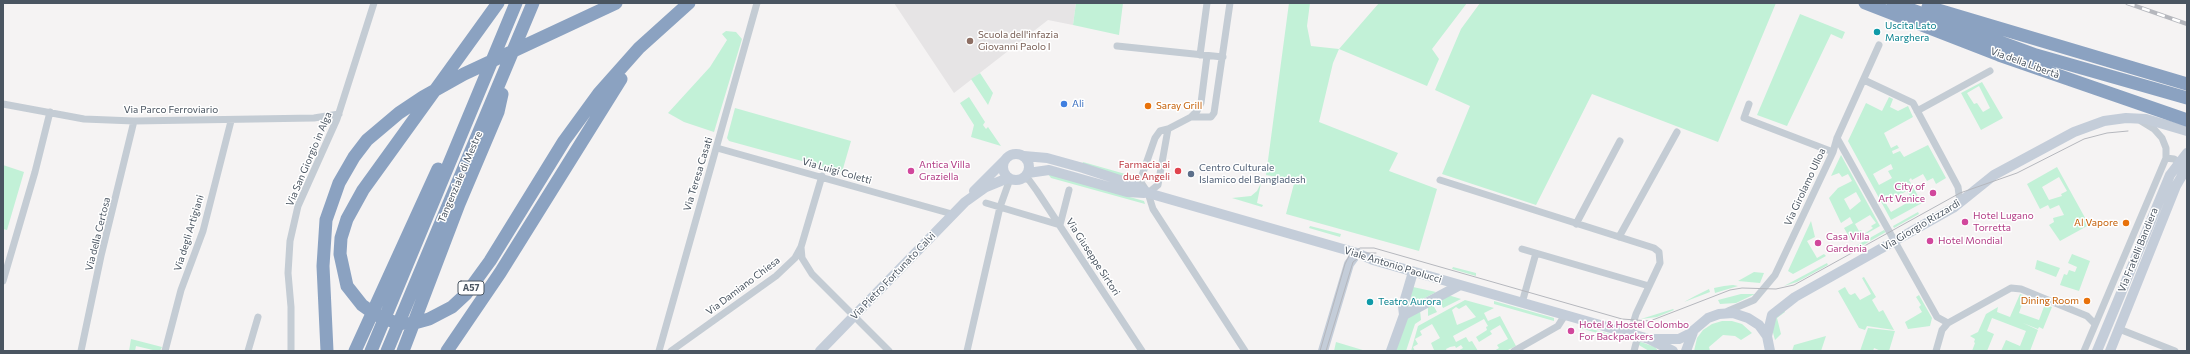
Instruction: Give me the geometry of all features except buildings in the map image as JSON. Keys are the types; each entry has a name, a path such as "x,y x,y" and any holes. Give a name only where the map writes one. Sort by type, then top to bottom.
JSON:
{"highway":[{"name":"A57","path":"498,3 399,139 352,208 341,238 340,262 347,286 362,305 388,320 399,324 411,324 444,312 466,294 490,261 522,207 581,117 618,70 654,35"},
{"name":"Tangenziale di Mestre","path":"371,351 472,112 516,3"},
{"path":"327,351 323,266 326,220 339,183 354,157 367,140 398,113 423,96 464,74 616,3"},
{"path":"447,351 500,273 607,98 654,35 689,3"},
{"name":"Via della Libertà","path":"1865,3 1999,55 2187,120"},
{"path":"1893,3 2036,55 2187,98"},
{"path":"1914,3 2187,84"},
{"name":"Tangenziale di Mestre","path":"387,351 531,8"},
{"path":"403,351 459,204 498,112 502,80"},
{"path":"355,351 378,298 408,238 456,130 461,122 472,112"}],"street":[{"name":"Via San Giorgio in Alga","path":"291,351 291,307 288,273 290,241 298,206 339,114 374,3"},
{"name":"Via Teresa Casati","path":"659,351 757,3"},
{"path":"1207,3 1201,103 1191,118 1168,129 1160,131 1155,138 1143,167 1140,181 1148,193 1153,209 1245,351"},
{"path":"1191,118 1211,118 1214,113 1230,3"},
{"name":"Via Girolamo Ulloa","path":"1722,313 1742,307 1754,300 1775,275 1833,152 1836,138 1879,45"},
{"path":"1117,46 1222,58"},
{"path":"1917,112 1990,71"},
{"path":"1864,80 1913,103 1958,187 1960,202"},
{"name":"Via Parco Ferroviario","path":"3,104 84,119 134,121 314,118 339,114"},
{"path":"1749,104 1744,118 1833,152"},
{"path":"3,281 35,172 50,112"},
{"path":"2136,118 2151,126 2160,135 2165,144 2166,158 2174,159 2186,168"},
{"name":"Via Giorgio Rizzardi","path":"1767,336 1771,318 1780,308 1803,292 1895,241 1960,202 1994,175 2074,132 2112,120 2136,118 2151,120 2187,131"},
{"name":"Via degli Artigiani","path":"165,351 181,290 202,231 231,120"},
{"name":"Via della Certosa","path":"81,351 101,256 134,121"},
{"path":"1148,193 1158,184 1168,129"},
{"path":"1619,237 1677,132"},
{"path":"1836,138 1937,317 1948,323"},
{"path":"1576,224 1620,141"},
{"name":"Via Luigi Coletti","path":"717,148 822,176 952,214"},
{"name":"Via Fratelli Bandiera","path":"2097,351 2167,182 2177,164 2187,153"},
{"path":"1012,154 1024,156 1029,163 1026,175 1018,180 1009,178 1003,171 1004,161 1012,154"},
{"name":"Viale Antonio Paolucci","path":"1024,156 1047,158 1083,168 1129,183 1148,193 1357,253 1373,260 1413,272 1649,339"},
{"name":"Via Fratelli Bandiera","path":"2084,351 2166,158"},
{"name":"Via Pietro Fortunato Calvi","path":"965,202 985,178 1004,161"},
{"name":"Via Fratelli Bandiera","path":"2110,351 2176,186 2186,168"},
{"name":"Viale Antonio Paolucci","path":"1026,175 1049,170 1127,192 1148,193"},
{"name":"Via Giuseppe Sirtori","path":"1026,175 1141,349"},
{"name":"Via Damiano Chiesa","path":"671,351 776,276 795,258 801,246 822,176"},
{"path":"967,351 1000,208 1009,178"},
{"name":"Via Pietro Fortunato Calvi","path":"820,351 965,202 986,187 1009,178"},
{"path":"1440,180 1654,248 1659,252 1660,263 1636,314 1634,351"},
{"path":"986,203 1060,225 1069,190"},
{"path":"801,246 802,258 809,270 889,351"},
{"path":"1522,249 1650,286"},
{"path":"1323,351 1349,264 1357,253"},
{"path":"1522,302 1536,253"},
{"path":"1391,351 1404,315 1403,306 1413,272"},
{"path":"1404,315 1460,285"},
{"path":"1936,351 1942,330 1948,323 2007,289 2016,287 2087,316 2095,324"},
{"path":"1649,339 1679,339 1695,329 1708,318 1722,313 1738,314 1759,325 1767,336 1770,351"},
{"path":"1514,351 1558,326 1566,315"},
{"path":"248,351 258,317"},
{"path":"1678,351 1695,329"},
{"path":"1686,351 1695,329"},
{"path":"2119,329 2175,351"},
{"path":"1649,339 1660,345 1664,351"},
{"path":"1649,339 1673,351"},
{"path":"1133,351 1141,349"}],"shaded area":[{"name":"Scuola dell'infazia Giovanni Paolo I","path":"894,3 1076,3 1073,25 1048,20 954,93"}],"green space":[{"path":"1076,3 1123,3 1119,35 1073,25"},
{"path":"1289,3 1310,3 1307,26 1311,46 1339,49 1333,63 1319,122 1398,153 1389,171 1437,189 1419,251 1286,214 1295,180 1266,175"},
{"path":"1379,3 1467,3 1432,49 1439,59 1427,86 1339,49"},
{"path":"1480,3 1776,3 1718,142 1592,94 1536,205 1442,174 1470,106 1435,90 1461,29"},
{"path":"1800,14 1845,32 1842,39 1831,34 1787,126 1757,115"},
{"path":"726,31 736,32 742,39 714,132 684,122 668,113 710,67 727,40 722,34"},
{"path":"980,73 993,93 988,105 971,79"},
{"path":"1982,82 2003,118 1981,130 1961,93","holes":["1979,86 1990,108 1983,112 1977,103 1974,104 1967,93"]},
{"path":"969,97 985,122 983,125 986,129 988,127 1001,146 971,137 974,125 960,103"},
{"path":"1889,97 1893,99 1890,107 1898,111 1908,106 1913,117 1884,133 1891,148 1897,145 1899,148 1892,151 1893,154 1900,151 1904,157 1928,145 1946,178 1936,184 1933,178 1927,181 1923,174 1912,180 1911,178 1909,180 1922,203 1891,220 1848,141 1866,103 1882,111","holes":["1891,164 1893,169 1888,171 1892,178 1879,185 1873,174","1907,191 1912,200 1891,212 1885,202"]},
{"path":"735,108 851,141 842,172 729,141 727,138"},
{"path":"1841,155 1880,226 1852,242 1844,228 1853,223 1850,217 1841,223 1829,198 1838,188 1852,181 1848,174 1842,177 1839,173 1831,176","holes":["1856,192 1861,201 1850,210 1844,199","1870,215 1876,223 1871,226 1873,228 1864,234 1861,230 1859,231 1855,224"]},
{"path":"1083,162 1136,177 1136,180 1082,165"},
{"path":"3,165 24,172 7,230 3,229"},
{"path":"2057,167 2089,225 2060,241 2049,225 2054,222 2053,218 2064,215 2059,205 2050,209 2048,205 2040,209 2027,184","holes":["2059,177 2067,191 2061,194 2062,196 2049,200 2042,187"]},
{"path":"1048,174 1144,201 1145,204 1051,178"},
{"path":"1261,183 1257,203 1263,205 1262,207 1232,198 1251,196 1257,191"},
{"path":"1918,212 1919,214 1894,228 1893,226"},
{"path":"1811,221 1815,237 1807,241 1817,258 1824,254 1826,256 1793,274 1788,271"},
{"path":"1310,226 1341,234 1340,237 1309,228"},
{"path":"1884,230 1886,232 1851,252 1850,249"},
{"path":"2072,254 2090,261 2079,291 2060,285 2064,274 2067,275 2069,270 2075,272 2077,267 2068,263"},
{"path":"2037,260 2060,268 2056,277 2035,269"},
{"path":"1827,263 1828,265 1797,282 1784,286"},
{"path":"1453,267 1476,273 1476,276 1452,269"},
{"path":"1754,272 1764,273 1760,283 1738,281"},
{"path":"1864,277 1876,297 1872,300 1879,312 1883,310 1894,330 1867,326 1865,330 1859,328 1838,291 1845,287 1849,294 1851,295 1855,293 1860,300 1871,294 1862,278"},
{"path":"1738,286 1715,293 1714,288"},
{"path":"1413,287 1436,292 1408,307"},
{"path":"1709,289 1710,292 1684,302 1695,296"},
{"path":"1741,294 1755,294 1736,303 1720,304 1718,300"},
{"path":"2020,294 2025,296 2019,313 2039,320 2045,304 2052,307 2043,329 2039,327 2038,329 2023,323 2038,330 2030,351 2001,351 2006,340 2020,346 2026,331 1992,318 1987,331 1994,334 1987,351 1972,351 1975,339 1970,336 1978,332 1986,314 1998,307 1997,312 2010,317"},
{"path":"1448,295 1461,299 1443,308 1439,300"},
{"path":"1919,295 1932,318 1930,326 1908,329 1905,322 1922,312 1919,307 1921,305 1916,297"},
{"path":"1465,300 1494,308 1484,313 1488,321 1500,316 1516,346 1506,351 1494,351 1499,348 1497,345 1508,339 1500,325 1490,331 1492,334 1479,342 1476,337 1487,330 1486,327 1488,326 1484,319 1453,336 1456,342 1466,337 1469,342 1472,341 1478,351 1458,351 1463,348 1461,345 1456,348 1455,346 1450,347 1446,349 1447,351 1432,351 1434,350 1431,343 1440,338 1432,324 1420,331 1422,335 1415,339 1418,344 1413,347 1415,351 1411,351 1418,326","holes":["1466,305 1476,317 1457,325 1452,310 1456,307 1459,309"]},
{"path":"1494,301 1554,318 1554,321 1494,304"},
{"path":"1432,303 1437,312 1428,316 1428,306"},
{"path":"1673,309 1674,310 1657,317 1641,319"},
{"path":"1420,310 1421,320 1415,324 1406,351 1396,351 1405,319"},
{"path":"1784,310 1785,312 1777,318 1781,334 1775,340 1772,329 1775,317"},
{"path":"1722,321 1732,321 1742,324 1752,333 1741,340 1735,336 1723,335 1709,347 1710,351 1694,351 1697,338 1703,330 1712,324"},
{"path":"1580,326 1610,334 1609,336 1579,328"},
{"path":"1868,328 1895,331 1889,351 1881,351 1874,348 1873,351 1860,351"},
{"path":"1826,336 1821,351 1792,351 1794,345"},
{"path":"131,339 162,347 160,351 157,351 136,346 135,351 129,351"},
{"path":"1638,341 1655,347 1658,351 1649,351 1637,344"},
{"path":"1336,342 1366,351 1334,351"}],"tram line":[{"path":"1320,351 1345,264 1350,254 1360,248 1374,248 1622,319 1650,321 1730,290 1742,288 1776,289 1794,285 1960,193 2017,173 2084,139 2107,133 2128,131"},
{"path":"1326,351 1353,262 1365,253 1376,253"}],"railway":[{"path":"2127,3 2187,24"}],"place":[{"name":"Uscita Lato Marghera","path":"1877,32"},
{"name":"Scuola dell'infazia Giovanni Paolo I","path":"970,41"},
{"name":"Ali","path":"1064,104"},
{"name":"Saray Grill","path":"1148,106"},
{"name":"Antica Villa Graziella","path":"911,171"},
{"name":"Farmacia ai due Angeli","path":"1178,171"},
{"name":"Centro Culturale Islamico del Bangladesh","path":"1191,174"},
{"name":"City of Art Venice","path":"1933,193"},
{"name":"Hotel Lugano Torretta","path":"1965,222"},
{"name":"Al Vapore","path":"2126,223"},
{"name":"Hotel Mondial","path":"1930,241"},
{"name":"Casa Villa Gardenia","path":"1818,243"},
{"name":"Dining Room","path":"2087,301"},
{"name":"Teatro Aurora","path":"1370,302"},
{"name":"Hotel & Hostel Colombo For Backpackers","path":"1571,331"}]}
